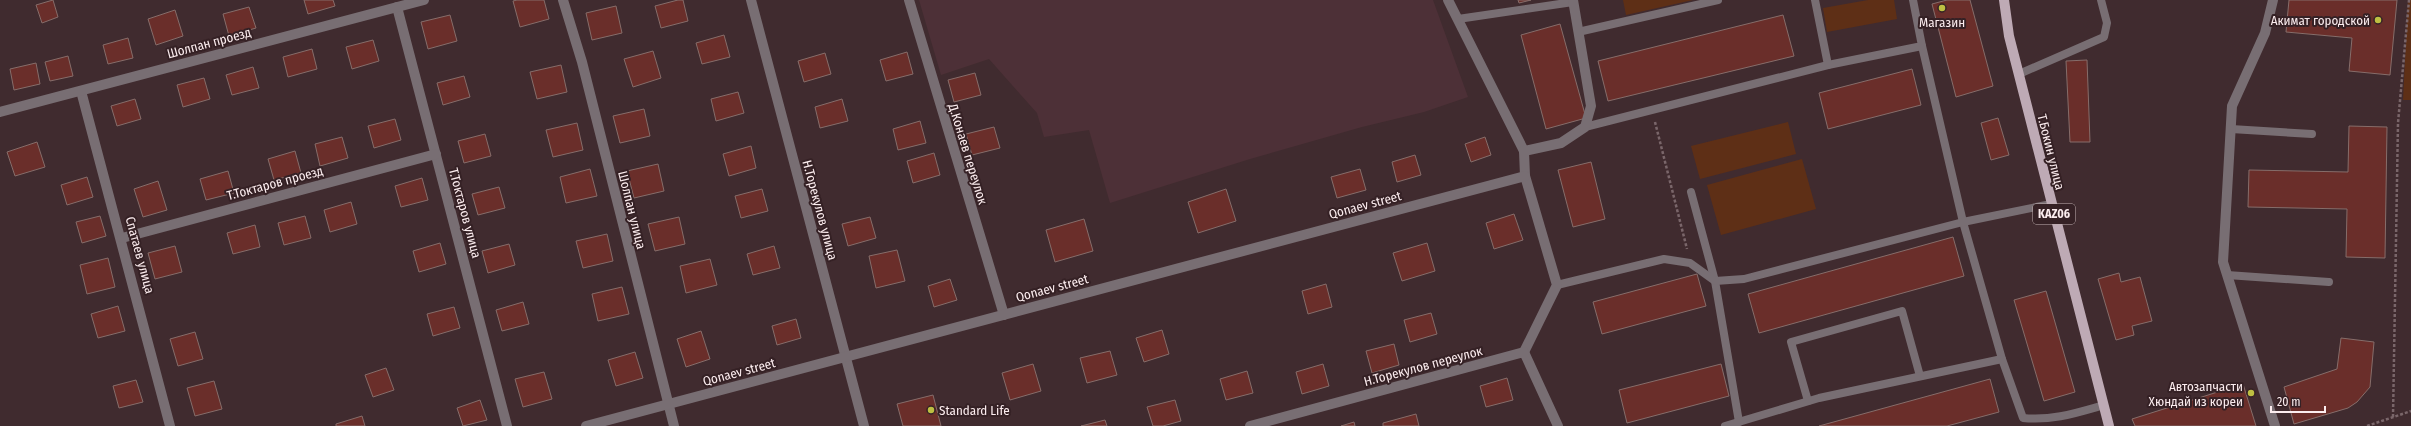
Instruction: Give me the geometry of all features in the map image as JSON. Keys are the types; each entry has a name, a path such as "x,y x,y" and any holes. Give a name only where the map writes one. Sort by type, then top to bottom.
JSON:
{"main road":[{"name":"Т.Бокин улица","path":"2004,0 2009,36 2109,426"}],"street":[{"name":"Шолпан проезд","path":"0,112 424,0"},
{"name":"Шолпан улица","path":"563,0 584,69 674,426"},
{"name":"Н.Торекулов улица","path":"751,0 864,426"},
{"name":"Д.Конаев переулок","path":"909,0 1004,315"},
{"path":"1448,0 1524,151 1525,176 1557,285 1524,352 1558,426"},
{"path":"2273,0 2266,33 2232,106 2223,262 2275,426"},
{"path":"1524,151 1561,143 1585,127 1591,106 1573,1"},
{"name":"Т.Токтаров улица","path":"397,7 507,426"},
{"name":"Спатаев улица","path":"81,91 122,238 170,426"},
{"name":"Т.Токтаров проезд","path":"122,238 436,154"},
{"name":"Qonaev street","path":"586,426 1525,176"},
{"name":"Н.Торекулов переулок","path":"1250,426 1524,352"}],"lane":[{"path":"1578,32 1718,0"},
{"path":"1815,0 1828,65"},
{"path":"1913,0 1922,46 1963,222 2002,359 2023,418 2048,419 2104,405"},
{"path":"2019,74 2104,37 2107,23 2101,0"},
{"path":"1458,19 1573,1"},
{"path":"1585,127 1828,65 1922,46"},
{"path":"2231,129 2312,134"},
{"path":"1691,192 1715,281 1739,422"},
{"path":"1557,285 1664,259 1690,263 1715,281 1744,279 1963,222 2051,204"},
{"path":"2227,275 2329,282"},
{"path":"1808,401 1791,342 1902,311 1920,376"},
{"path":"1725,426 1808,401 2002,359"}],"path":[{"path":"2393,417 2398,123 2409,0"},
{"path":"1652,110 1690,263"},
{"path":"2367,426 2411,411"}],"shaded area":[{"path":"919,0 1433,0 1468,97 1424,112 1362,127 1250,159 1110,203 1089,130 1044,137 1037,113 989,59 941,75"},
{"path":"1623,0 1693,0 1626,15"},
{"path":"1868,0 1894,0 1897,19 1827,32 1823,8"},
{"path":"2408,0 2411,0 2411,100 2403,100"},
{"path":"1788,122 1796,154 1700,179 1691,146"},
{"path":"1802,159 1816,209 1721,235 1707,185"}],"building":[{"path":"53,0 58,17 42,23 36,5"},
{"path":"304,0 333,0 335,6 308,14"},
{"path":"544,0 549,19 520,27 513,1"},
{"path":"683,0 688,21 661,28 655,6"},
{"path":"1518,0 1531,0 1519,3"},
{"path":"1947,0 1970,0 1993,86 1956,97 1932,4"},
{"path":"2289,0 2397,0 2390,75 2349,71 2352,38 2286,32"},
{"path":"616,6 622,33 592,40 586,13"},
{"path":"249,7 256,28 229,36 223,14"},
{"path":"175,10 183,36 156,45 148,19"},
{"path":"450,15 457,41 428,49 421,22"},
{"path":"1783,15 1794,56 1608,101 1598,61"},
{"path":"1560,24 1586,118 1546,129 1521,35"},
{"path":"724,35 730,57 702,64 696,43"},
{"path":"128,38 133,58 108,64 103,45"},
{"path":"373,40 379,61 352,69 346,47"},
{"path":"312,49 317,69 288,77 283,57"},
{"path":"653,51 661,78 633,87 624,59"},
{"path":"907,52 913,74 886,81 880,60"},
{"path":"825,53 831,74 804,82 798,61"},
{"path":"68,56 73,76 50,81 45,62"},
{"path":"2087,60 2090,142 2070,142 2066,61"},
{"path":"36,63 40,84 14,90 10,69"},
{"path":"561,65 567,92 537,99 530,72"},
{"path":"253,67 259,88 232,95 226,75"},
{"path":"1912,69 1921,105 1828,129 1819,93"},
{"path":"975,73 981,95 954,102 948,80"},
{"path":"464,76 470,97 443,105 437,83"},
{"path":"204,78 210,99 183,107 177,85"},
{"path":"738,92 744,113 716,121 711,99"},
{"path":"135,99 141,119 117,126 111,106"},
{"path":"842,99 848,121 820,128 815,107"},
{"path":"644,109 650,136 620,143 613,116"},
{"path":"1998,118 2009,155 1991,160 1981,123"},
{"path":"395,119 401,140 374,148 368,126"},
{"path":"920,121 926,143 898,150 893,129"},
{"path":"577,123 583,150 553,157 546,130"},
{"path":"2349,126 2387,127 2385,258 2346,257 2347,209 2248,207 2249,170 2348,172"},
{"path":"994,127 1000,148 972,155 966,134"},
{"path":"485,134 491,156 464,163 458,141"},
{"path":"342,137 348,158 320,166 315,144"},
{"path":"1485,137 1491,155 1471,162 1465,144"},
{"path":"37,142 45,167 15,176 7,152"},
{"path":"751,146 756,168 729,176 723,154"},
{"path":"295,151 301,173 274,180 268,159"},
{"path":"934,153 940,175 913,183 907,161"},
{"path":"1415,155 1421,175 1397,182 1392,162"},
{"path":"1591,162 1605,219 1573,227 1558,170"},
{"path":"658,164 664,191 634,198 627,171"},
{"path":"590,169 597,196 566,203 560,177"},
{"path":"1360,169 1366,190 1337,198 1331,177"},
{"path":"228,171 234,193 206,200 200,179"},
{"path":"87,177 93,197 67,205 61,185"},
{"path":"422,178 428,200 401,207 395,186"},
{"path":"158,181 167,210 143,217 134,189"},
{"path":"499,187 505,208 478,215 472,194"},
{"path":"762,189 768,211 741,218 735,196"},
{"path":"1226,189 1236,221 1198,233 1188,202"},
{"path":"351,202 357,224 330,232 324,210"},
{"path":"1514,214 1523,240 1494,249 1486,223"},
{"path":"100,216 106,236 82,243 76,222"},
{"path":"305,216 311,238 284,245 278,223"},
{"path":"679,217 685,244 655,251 648,224"},
{"path":"870,217 876,238 848,246 842,224"},
{"path":"1084,219 1093,251 1055,262 1046,230"},
{"path":"255,225 260,247 233,254 227,233"},
{"path":"607,234 613,261 583,268 576,241"},
{"path":"1953,237 1964,276 1759,333 1748,294"},
{"path":"440,243 446,264 419,272 413,251"},
{"path":"1427,243 1435,271 1402,281 1393,253"},
{"path":"509,244 515,265 488,273 482,251"},
{"path":"175,246 182,272 155,279 148,253"},
{"path":"774,246 780,268 753,275 747,254"},
{"path":"897,250 905,281 876,288 869,256"},
{"path":"108,258 115,287 87,294 80,265"},
{"path":"710,259 717,285 686,293 680,266"},
{"path":"2119,273 2121,282 2140,277 2152,321 2132,326 2134,335 2116,340 2098,279"},
{"path":"1697,274 1706,306 1602,334 1593,302"},
{"path":"950,279 957,300 934,307 928,286"},
{"path":"1326,284 1332,307 1308,314 1302,291"},
{"path":"622,287 629,314 598,321 592,294"},
{"path":"2046,291 2075,392 2044,401 2014,300"},
{"path":"523,302 529,324 502,331 496,310"},
{"path":"118,306 125,331 98,338 91,314"},
{"path":"454,307 460,328 433,336 427,314"},
{"path":"1431,313 1437,334 1410,342 1404,320"},
{"path":"796,319 801,338 777,345 772,326"},
{"path":"1162,330 1169,354 1144,362 1136,338"},
{"path":"701,331 710,359 686,367 677,339"},
{"path":"195,332 203,359 178,366 170,339"},
{"path":"2341,338 2374,342 2370,387 2357,402 2348,408 2294,424 2284,387 2337,369"},
{"path":"1394,344 1399,365 1372,373 1366,351"},
{"path":"1110,351 1117,375 1087,383 1080,358"},
{"path":"635,352 643,378 616,386 608,360"},
{"path":"1033,364 1041,391 1010,400 1002,373"},
{"path":"1323,364 1329,386 1302,394 1296,372"},
{"path":"1721,364 1729,396 1627,423 1619,390"},
{"path":"386,368 394,390 373,397 365,375"},
{"path":"1247,371 1253,393 1226,400 1220,379"},
{"path":"544,372 552,399 523,407 515,379"},
{"path":"1507,378 1513,400 1486,407 1480,386"},
{"path":"1990,379 1999,412 1947,426 1819,426"},
{"path":"136,380 143,402 119,408 113,386"},
{"path":"214,381 222,409 195,416 187,388"},
{"path":"2243,384 2256,426 2135,426 2132,419"},
{"path":"933,395 941,426 903,426 897,404"},
{"path":"480,400 487,420 463,426 457,408"},
{"path":"1175,400 1181,421 1163,426 1153,426 1147,407"},
{"path":"1416,414 1419,426 1383,426 1383,423"},
{"path":"362,416 365,426 336,426 336,424"},
{"path":"1105,420 1107,426 1081,426"},
{"path":"1354,422 1355,426 1341,426"}],"place":[{"name":"Магазин","path":"1942,8"},
{"name":"Акимат городской","path":"2378,20"},
{"name":"Автозапчасти Хюндай из кореи","path":"2251,393"},
{"name":"Standard Life","path":"931,410"}]}
